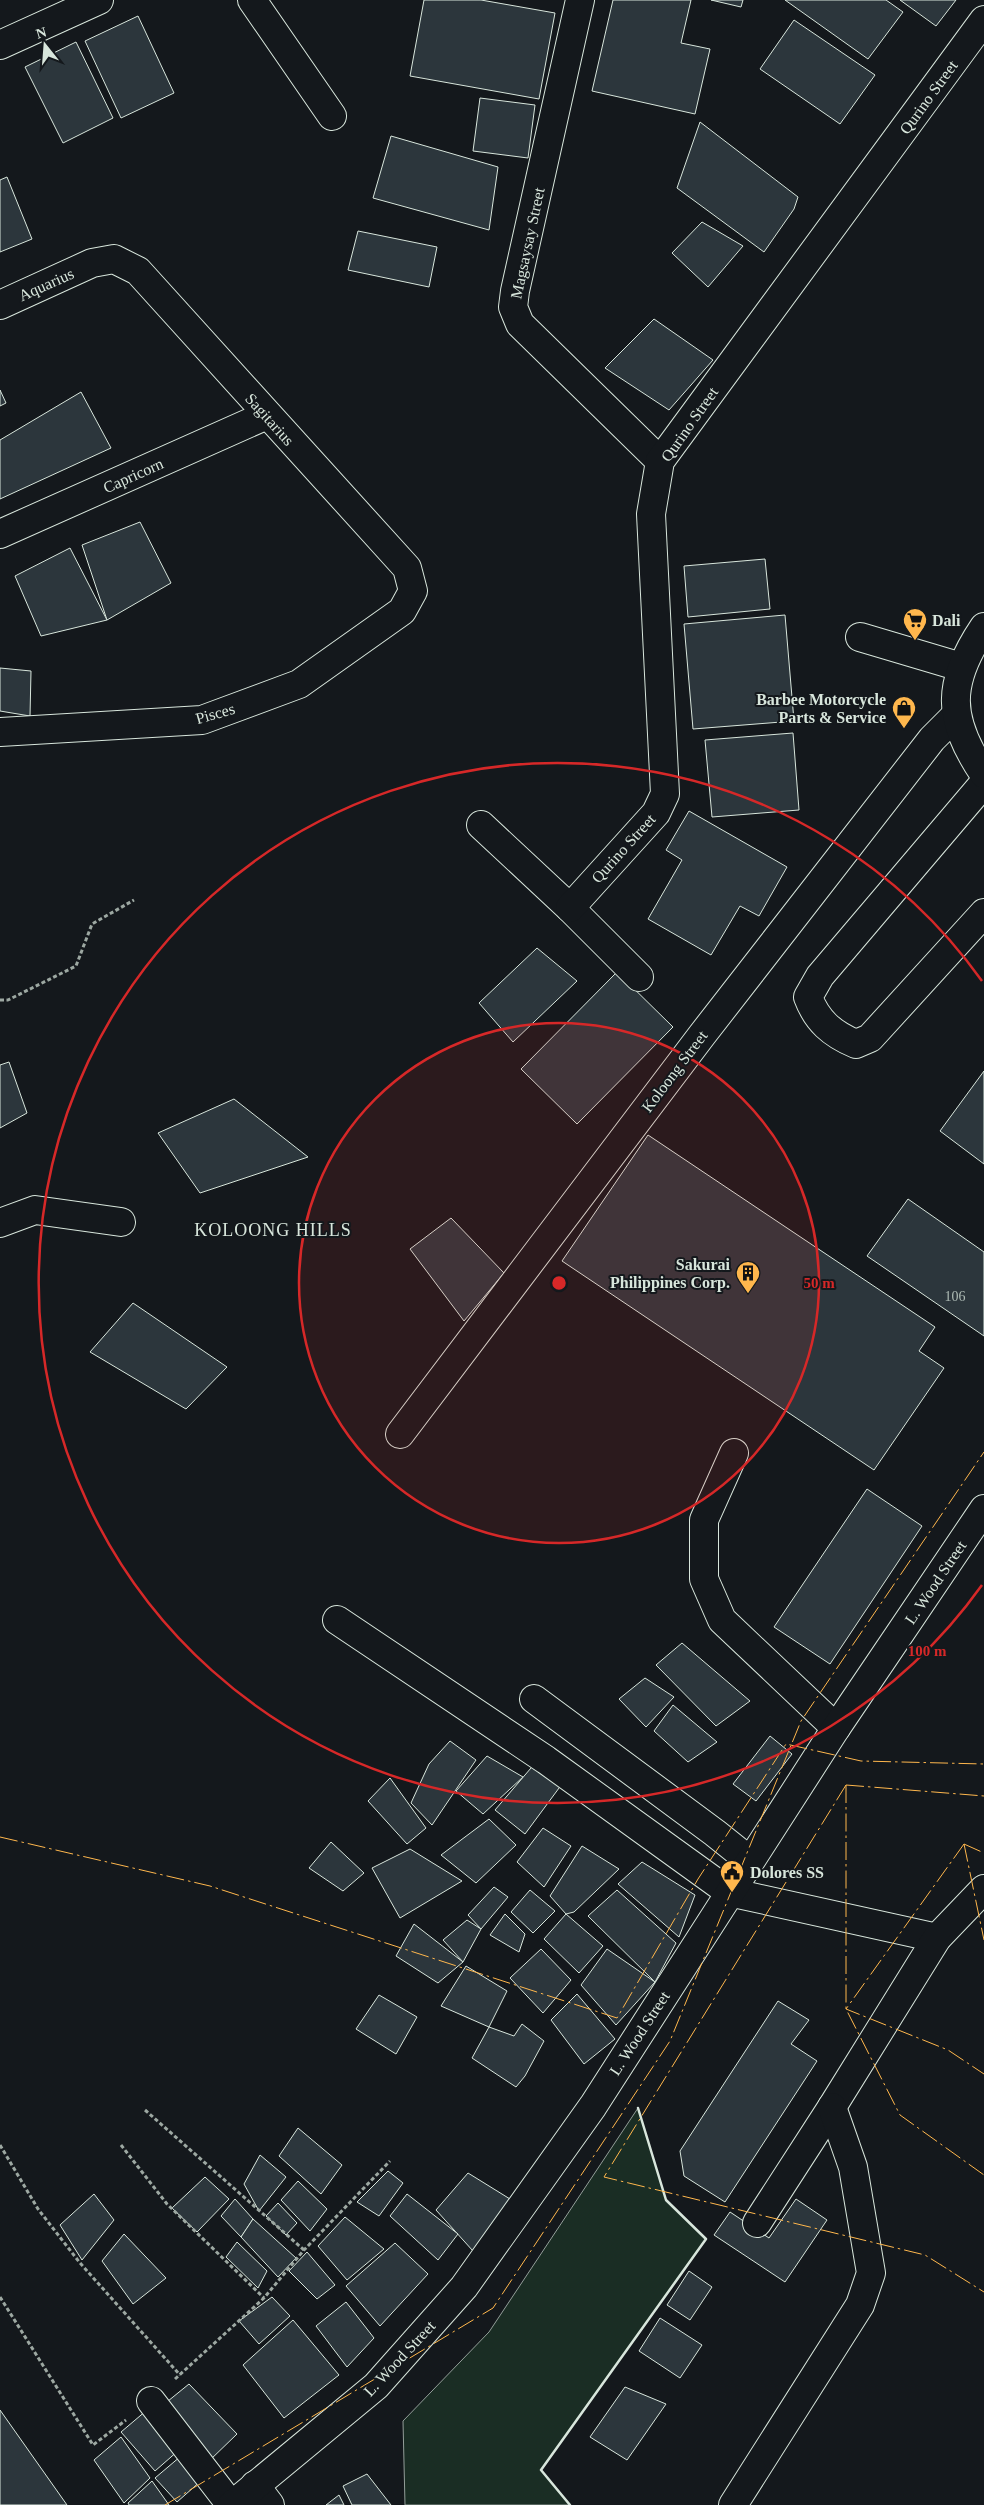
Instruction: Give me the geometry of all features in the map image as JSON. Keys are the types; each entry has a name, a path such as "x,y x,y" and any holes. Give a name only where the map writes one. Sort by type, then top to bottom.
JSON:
{"street":[{"path":"0,45 99,0"},
{"path":"252,0 332,116"},
{"name":"Magsaysay Street","path":"580,0 515,291 513,308 520,324 660,461"},
{"name":"Qurino Street","path":"570,908 656,813 665,794 650,514 660,461 984,20"},
{"name":"Sagitarius","path":"92,263 114,259 138,271 266,415 407,568 413,591 402,611"},
{"name":"Aquarius","path":"0,305 92,263"},
{"name":"Capricorn","path":"0,534 266,415"},
{"name":"Pisces","path":"0,732 202,720 299,684 402,611"},
{"path":"984,627 961,667 955,704 956,715 965,744 984,774"},
{"path":"860,637 961,667"},
{"name":"Koloong Street","path":"400,1434 702,1034 932,739 956,715"},
{"path":"984,783 820,976 808,996 814,1014 841,1038 848,1041 856,1044 870,1038 984,913"},
{"path":"482,825 570,908 639,977"},
{"path":"0,1223 35,1210 121,1222"},
{"path":"734,1453 704,1520 704,1578 722,1620 836,1728"},
{"name":"L. Wood Street","path":"232,2505 263,2496 376,2386 464,2287 593,2106 836,1728 984,1509"},
{"path":"337,1620 546,1760 729,1892 937,1938"},
{"path":"534,1699 715,1832 750,1861"},
{"path":"757,2223 832,2108 937,1938 984,1889"},
{"path":"733,2505 860,2305 871,2272 853,2167 832,2108"},
{"path":"151,2401 232,2505"}],"path":[{"path":"0,1000 8,1000 76,966 92,924 134,900"},
{"path":"145,2110 304,2250"},
{"path":"0,2145 38,2208 74,2255 180,2375"},
{"path":"121,2145 167,2204 264,2298"},
{"path":"0,2298 93,2445 151,2401 264,2298 304,2250 390,2161"}],"green space":[{"path":"638,2108 666,2200 706,2239 541,2470 570,2505 405,2505 403,2421 489,2332"}],"building":[{"path":"424,0 481,0 555,13 539,99 410,76"},
{"path":"613,0 691,0 681,43 710,49 695,114 592,91"},
{"path":"711,0 743,0 741,7"},
{"path":"785,0 886,0 903,12 868,59"},
{"path":"900,0 956,0 936,26"},
{"path":"138,16 174,93 121,118 85,41"},
{"path":"794,20 875,75 840,124 760,69"},
{"path":"76,42 113,118 63,143 25,67"},
{"path":"480,98 535,105 528,158 473,151"},
{"path":"700,122 798,197 794,209 764,252 677,188"},
{"path":"391,136 498,167 489,230 373,198"},
{"path":"7,177 32,239 0,252 0,180"},
{"path":"702,222 743,246 708,287 672,253"},
{"path":"358,231 437,247 429,287 348,270"},
{"path":"654,319 713,360 669,410 605,368"},
{"path":"0,390 6,403 0,406"},
{"path":"81,392 111,448 0,499 0,440"},
{"path":"140,522 171,583 107,620 82,545"},
{"path":"70,548 107,620 41,636 15,576"},
{"path":"765,559 770,609 688,617 684,566"},
{"path":"785,615 794,721 693,729 684,624"},
{"path":"0,668 31,671 30,716 0,711"},
{"path":"793,733 799,810 712,817 705,740"},
{"path":"689,811 787,867 759,916 740,906 711,955 648,919 682,860 666,850"},
{"path":"537,948 577,981 513,1042 479,1003"},
{"path":"617,972 673,1027 577,1124 521,1069"},
{"path":"9,1062 27,1113 0,1128 0,1065"},
{"path":"984,1071 984,1164 940,1131"},
{"path":"234,1099 308,1157 200,1193 158,1133"},
{"name":"Sakurai Philippines Corp.","path":"648,1135 935,1327 919,1351 944,1368 874,1470 562,1261"},
{"path":"908,1199 984,1252 984,1336 867,1256"},
{"path":"451,1218 504,1273 464,1321 410,1249"},
{"path":"133,1303 227,1367 186,1409 90,1352"},
{"path":"867,1489 922,1526 830,1664 774,1627"},
{"path":"682,1643 750,1701 716,1726 656,1665"},
{"path":"645,1678 674,1697 646,1727 619,1699"},
{"path":"673,1705 717,1742 688,1762 654,1731"},
{"path":"770,1736 792,1754 756,1801 733,1784"},
{"path":"450,1741 476,1760 432,1825 411,1803 429,1764"},
{"path":"487,1756 523,1777 483,1814 456,1791"},
{"path":"537,1761 562,1784 525,1834 495,1810"},
{"path":"390,1778 426,1828 407,1844 368,1801"},
{"path":"489,1819 516,1845 476,1883 441,1855"},
{"path":"543,1828 571,1846 544,1887 517,1862"},
{"path":"331,1842 364,1873 343,1891 309,1868"},
{"path":"582,1846 619,1869 574,1912 566,1914 550,1896"},
{"path":"410,1849 462,1881 400,1918 372,1868"},
{"path":"642,1862 695,1895 679,1937 618,1884"},
{"path":"494,1887 508,1897 481,1929 468,1915"},
{"path":"530,1890 555,1911 533,1933 511,1912"},
{"path":"617,1890 676,1943 655,1982 588,1916"},
{"path":"505,1914 525,1934 519,1952 490,1935"},
{"path":"566,1914 603,1946 579,1973 544,1939"},
{"path":"467,1920 481,1929 463,1962 443,1940"},
{"path":"414,1924 463,1962 438,1983 396,1956"},
{"path":"541,1949 571,1980 543,2013 510,1978"},
{"path":"607,1949 655,1982 616,2025 581,1985"},
{"path":"466,1966 507,1991 489,2027 441,2006"},
{"path":"577,1994 615,2039 584,2064 551,2020"},
{"path":"379,1995 417,2017 396,2054 356,2029"},
{"path":"778,2001 809,2020 791,2044 817,2061 725,2202 684,2176 680,2151"},
{"path":"522,2024 544,2041 525,2076 516,2087 472,2058 489,2027 514,2036"},
{"path":"298,2128 342,2165 321,2194 279,2156"},
{"path":"260,2155 286,2177 259,2211 244,2184"},
{"path":"388,2171 403,2183 379,2216 357,2202"},
{"path":"468,2173 510,2199 473,2251 436,2210"},
{"path":"205,2177 229,2199 197,2232 172,2208"},
{"path":"298,2181 327,2209 310,2231 281,2200"},
{"path":"94,2194 114,2220 82,2260 60,2225"},
{"path":"407,2194 458,2234 438,2260 390,2216"},
{"path":"235,2199 253,2219 241,2237 221,2216"},
{"path":"796,2199 827,2220 785,2282 714,2235 730,2212 769,2238"},
{"path":"278,2203 297,2223 286,2235 266,2216"},
{"path":"345,2217 384,2249 347,2280 318,2246"},
{"path":"253,2219 296,2258 278,2277 241,2237"},
{"path":"124,2234 166,2278 133,2304 102,2261"},
{"path":"237,2242 267,2271 258,2288 226,2257"},
{"path":"395,2243 428,2274 380,2326 346,2286"},
{"path":"307,2252 335,2285 317,2299 289,2271"},
{"path":"689,2271 712,2287 690,2320 667,2305"},
{"path":"272,2297 290,2316 259,2344 239,2321"},
{"path":"346,2302 374,2338 347,2367 316,2326"},
{"path":"660,2318 702,2345 680,2378 639,2351"},
{"path":"293,2320 339,2375 284,2418 243,2365"},
{"path":"189,2384 237,2434 208,2462 157,2410"},
{"path":"625,2387 666,2404 627,2460 590,2437"},
{"path":"0,2410 67,2505 0,2505"},
{"path":"147,2410 179,2450 155,2471 121,2432"},
{"path":"121,2437 150,2478 124,2503 94,2460"},
{"path":"181,2456 202,2480 177,2502 155,2478"},
{"path":"367,2474 391,2505 352,2505 343,2486"},
{"path":"152,2481 169,2505 129,2505 128,2503"},
{"path":"339,2495 344,2505 326,2505"}],"wall":[{"path":"570,2505 541,2470 706,2239 666,2200 638,2108"}],"power":[{"path":"165,2505 493,2308 670,2041 801,1721 984,1452"},
{"path":"0,1837 210,1886 617,2018 698,1879 786,1744 861,1761 984,1764"},
{"path":"846,1785 604,2177 925,2255 984,2292"},
{"path":"846,1785 846,2009 900,2115 984,2175"},
{"path":"846,1785 984,1796"},
{"path":"964,1844 846,2009 948,2050 984,2074"},
{"path":"964,1844 984,1940"},
{"path":"964,1844 984,1853"}],"place":[{"name":"Dali","path":"915,641"},
{"name":"Barbee Motorcycle Parts & Service","path":"904,729"},
{"name":"Sakurai Philippines Corp.","path":"748,1294"},
{"name":"Dolores SS","path":"732,1893"}],"district":[{"name":"KOLOONG HILLS","path":"273,1230"}]}
